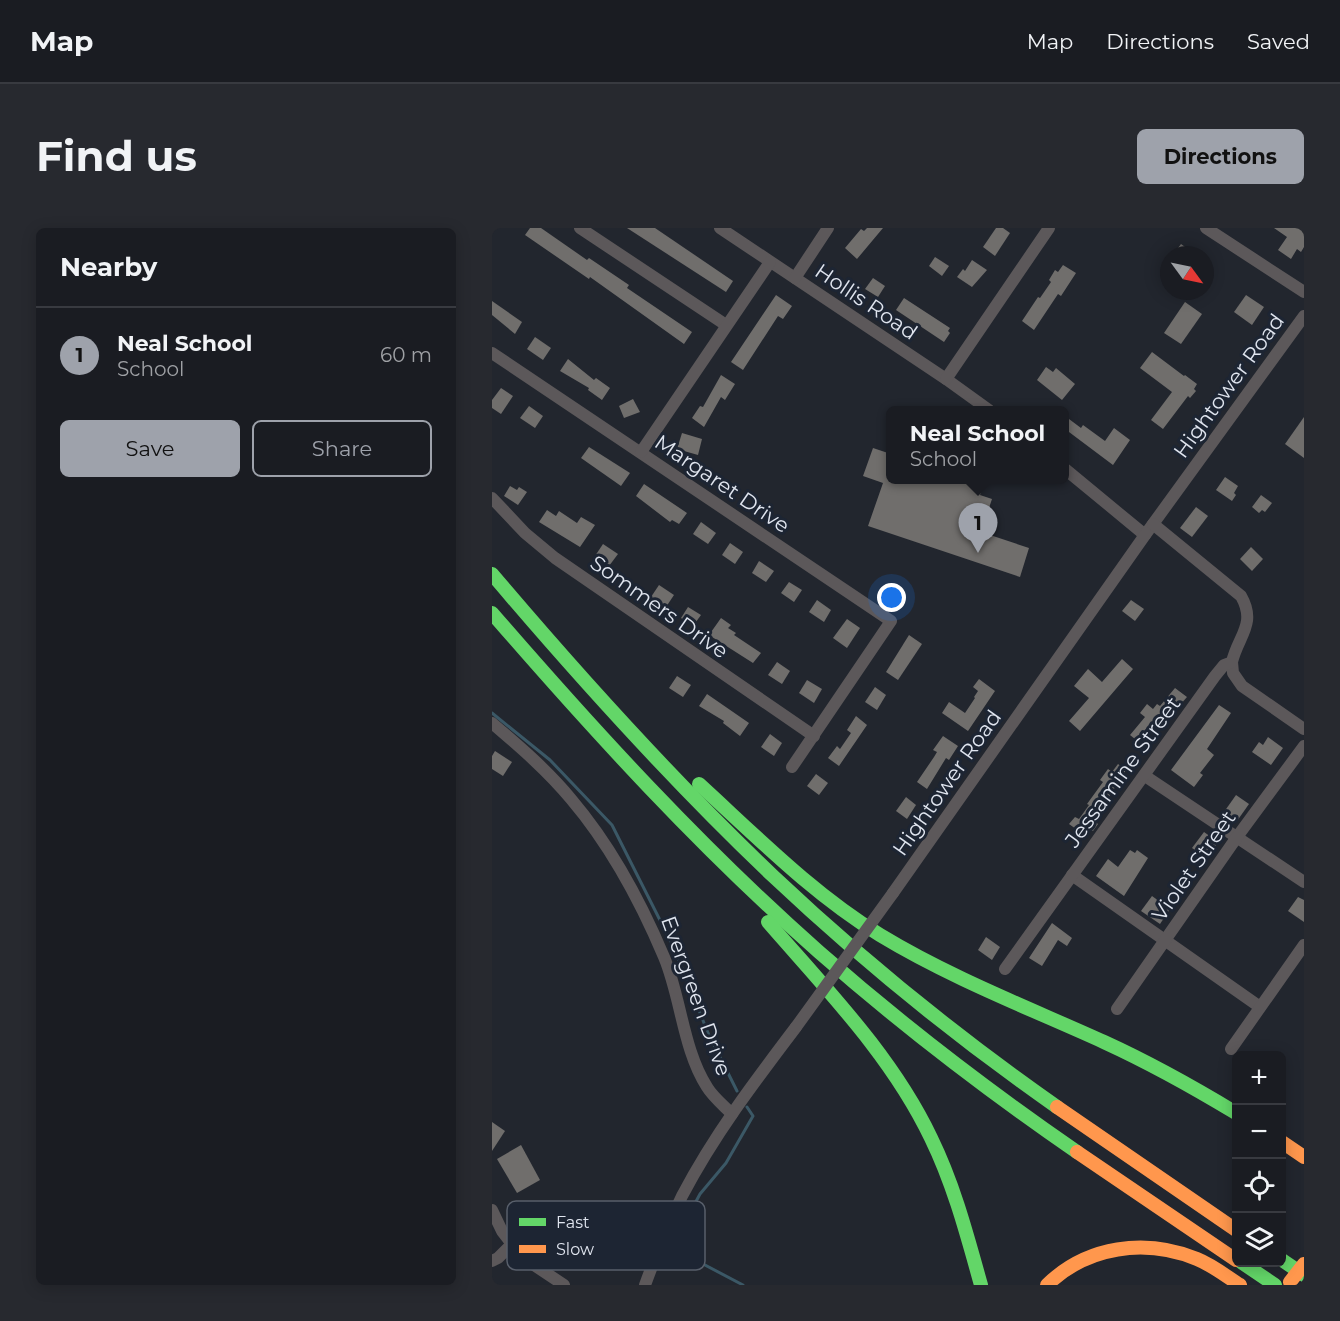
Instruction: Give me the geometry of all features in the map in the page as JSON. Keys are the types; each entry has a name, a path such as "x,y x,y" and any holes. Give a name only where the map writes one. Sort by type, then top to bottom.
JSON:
{"main road":[{"path":"492,574 589,687 729,834 804,904 876,967 1016,1079 1232,1227"},
{"path":"492,614 578,714 695,837 858,1027 899,1081 925,1126 946,1171 960,1209 981,1285"},
{"path":"589,687 815,888 879,934 925,960 1148,1063 1232,1111"},
{"path":"695,837 779,916 939,1052 1032,1121 1232,1257"},
{"path":"1286,1146 1304,1157"},
{"path":"1047,1285 1058,1273 1082,1259 1110,1251 1137,1248 1167,1251 1190,1257 1208,1265 1240,1285"},
{"path":"1286,1263 1304,1275"},
{"path":"1290,1282 1304,1264"},
{"path":"1247,1267 1275,1285"}],"street":[{"path":"580,228 726,325"},
{"name":"Hollis Road","path":"720,228 946,379 982,406"},
{"path":"795,278 828,228"},
{"path":"946,379 1046,232 1032,228"},
{"path":"1206,228 1304,292"},
{"path":"641,452 770,262"},
{"name":"Hightower Road","path":"680,1201 704,1157 732,1114 893,893 1145,535 1304,316"},
{"name":"Margaret Drive","path":"492,353 891,621 813,736"},
{"path":"1069,472 1145,535"},
{"name":"Sommers Drive","path":"492,498 525,533 555,558 813,736"},
{"name":"Jessamine Street","path":"1005,969 1215,676 1224,665 1232,662 1234,651 1246,629 1248,622 1246,604 1238,594 1153,524"},
{"path":"1232,662 1233,673 1242,686 1304,729"},
{"name":"Evergreen Drive","path":"492,723 523,750 570,798 590,822 627,880 673,981 697,1069 707,1087 732,1114"},
{"path":"792,767 813,736"},
{"name":"Violet Street","path":"1117,1010 1237,837 1304,746"},
{"path":"1145,776 1304,882"},
{"path":"1072,875 1260,1007"},
{"path":"1231,1049 1304,945"},
{"path":"492,1210 507,1238"},
{"path":"492,1261 507,1248"},
{"path":"542,1270 564,1285"},
{"name":"Hightower Road","path":"645,1285 651,1270"}],"building":[{"path":"530,228 541,228 587,260 589,258 629,285 627,288 692,332 684,344 590,277 589,279 525,235"},
{"path":"627,228 655,228 733,281 726,292"},
{"path":"867,228 883,228 857,259 845,248 861,229 864,231"},
{"path":"996,228 1003,228 1010,233 995,256 983,247"},
{"path":"1274,228 1304,228 1304,247 1301,252 1297,249 1291,259 1278,250 1287,237"},
{"path":"935,257 949,266 942,276 929,266"},
{"path":"972,260 987,270 972,287 957,277 963,269 965,271"},
{"path":"1063,265 1076,273 1061,296 1058,294 1034,330 1022,321 1051,282 1049,280 1055,270 1058,272"},
{"path":"873,278 885,286 878,297 865,289"},
{"path":"776,295 792,306 783,319 778,316 743,370 731,362"},
{"path":"1246,295 1264,307 1252,325 1234,312"},
{"path":"904,298 950,328 948,331 950,333 944,342 896,310"},
{"path":"492,301 522,322 515,334 492,315"},
{"path":"1185,302 1202,314 1181,344 1164,333"},
{"path":"535,337 551,348 543,360 527,349"},
{"path":"1152,352 1197,384 1194,389 1196,391 1190,398 1188,396 1163,429 1151,420 1172,392 1140,368"},
{"path":"568,359 594,380 596,378 610,388 602,400 588,390 589,388 560,371"},
{"path":"1046,367 1053,372 1056,368 1075,384 1062,400 1037,380"},
{"path":"721,375 735,384 725,400 721,397 704,427 692,418 700,406 703,407"},
{"path":"501,388 513,396 501,414 492,408 492,400"},
{"path":"633,399 640,412 624,418 619,406"},
{"path":"529,406 543,416 535,428 520,418"},
{"path":"1304,417 1304,458 1285,444"},
{"path":"1069,419 1081,428 1083,425 1105,441 1114,428 1130,440 1113,465 1069,432"},
{"path":"682,433 702,439 698,455 677,449"},
{"path":"589,447 630,473 621,486 581,458"},
{"path":"873,448 886,452 886,484 984,484 980,495 992,499 981,532 1029,548 1020,577 868,526 883,483 863,476"},
{"path":"1225,477 1238,486 1232,501 1216,490"},
{"path":"644,484 687,513 679,524 672,520 670,522 636,496"},
{"path":"510,486 517,490 519,487 527,492 518,505 504,496"},
{"path":"1261,495 1272,503 1265,512 1262,510 1259,513 1252,507"},
{"path":"1196,507 1208,516 1192,537 1180,528"},
{"path":"547,510 556,516 559,511 577,523 581,517 595,525 580,547 539,522"},
{"path":"701,522 716,533 708,544 693,534"},
{"path":"730,543 743,552 735,564 722,555"},
{"path":"603,544 618,554 609,566 595,556"},
{"path":"1251,547 1263,559 1252,571 1240,559"},
{"path":"759,561 774,571 766,582 752,573"},
{"path":"789,582 802,590 794,602 781,593"},
{"path":"659,585 674,595 666,607 651,597"},
{"path":"817,600 831,610 824,622 809,612"},
{"path":"1131,600 1144,609 1135,621 1122,611"},
{"path":"688,607 701,615 693,626 681,618"},
{"path":"721,618 731,625 728,628 736,633 734,635 761,653 753,663 709,635"},
{"path":"847,619 860,628 847,648 833,638"},
{"path":"909,635 922,644 898,680 886,672"},
{"path":"1122,659 1133,669 1080,731 1069,721 1089,698 1074,686 1088,669 1102,682"},
{"path":"777,662 790,671 782,684 768,675"},
{"path":"677,676 691,685 683,697 669,688"},
{"path":"979,679 995,691 968,731 942,713 949,702 965,713 978,691 973,687"},
{"path":"807,680 822,689 814,703 799,693"},
{"path":"875,687 886,695 877,710 865,702"},
{"path":"1175,688 1187,697 1180,705 1176,702 1164,717 1166,719 1158,728 1155,725 1140,743 1130,735 1145,717 1140,713 1147,704 1153,709 1157,704 1160,706"},
{"path":"707,694 749,723 740,736 723,723 724,721 699,706"},
{"path":"1219,705 1231,713 1207,749 1214,755 1200,773 1203,775 1194,787 1171,770"},
{"path":"856,716 867,725 839,766 828,758 837,746 840,749 851,733 847,730"},
{"path":"770,734 782,743 774,756 761,747"},
{"path":"943,736 958,746 949,760 946,758 927,789 917,782 937,752 933,750"},
{"path":"1268,737 1283,748 1271,765 1252,752 1259,742 1263,745"},
{"path":"495,751 512,762 503,776 492,769 492,756"},
{"path":"1118,764 1126,770 1107,800 1109,801 1094,821 1098,824 1093,831 1087,828 1083,834 1069,824 1075,817 1079,819 1089,805 1087,804 1103,782 1100,780 1108,769 1112,772"},
{"path":"816,774 828,783 819,795 807,786"},
{"path":"1236,795 1249,804 1237,821 1224,812"},
{"path":"906,797 916,805 907,819 896,811"},
{"path":"1204,832 1218,842 1207,858 1192,848"},
{"path":"1130,850 1135,853 1137,850 1148,858 1124,896 1096,876 1108,859 1118,867"},
{"path":"1152,896 1170,909 1160,924 1141,911"},
{"path":"1298,897 1304,900 1304,922 1288,911"},
{"path":"1052,923 1072,938 1067,946 1058,940 1042,966 1029,958"},
{"path":"986,937 1000,947 992,960 978,950"},
{"path":"492,1122 505,1131 492,1151"},
{"path":"521,1145 540,1180 517,1193 497,1159"}],"waterway":[{"path":"492,713 550,760 612,825 674,948 708,1033 737,1091"},
{"path":"696,1201 726,1163 753,1116 747,1107"},
{"path":"705,1265 743,1285"}],"traffic: fast":[{"path":"492,574 628,729 699,804 773,876 911,997 1057,1107"},
{"path":"492,613 650,788 775,912 913,1031 1010,1105 1077,1152"},
{"path":"699,784 809,883 855,919 880,935 962,979 1138,1058 1232,1111"},
{"path":"768,922 857,1024 878,1051 915,1108 947,1174 981,1285"},
{"path":"1286,1263 1304,1275"},
{"path":"1248,1267 1275,1285"}],"traffic: slow":[{"path":"1057,1107 1232,1227"},
{"path":"1286,1145 1304,1157"},
{"path":"1077,1152 1232,1257"},
{"path":"1047,1285 1063,1272 1098,1254 1118,1249 1137,1248 1177,1252 1197,1259 1214,1267 1240,1285"},
{"path":"1290,1282 1304,1264"}],"place":[{"name":"Neal School","path":"978,553"}]}
